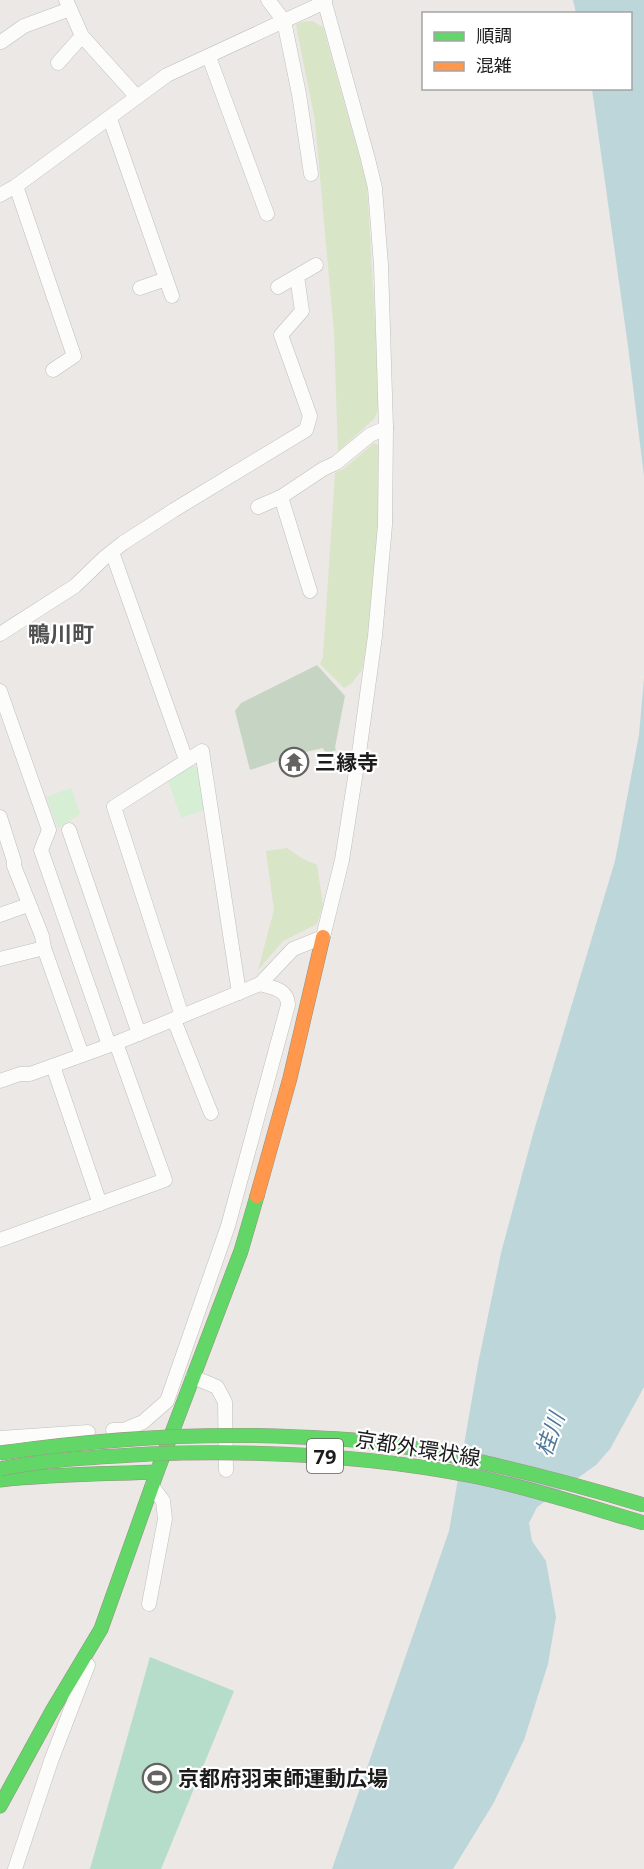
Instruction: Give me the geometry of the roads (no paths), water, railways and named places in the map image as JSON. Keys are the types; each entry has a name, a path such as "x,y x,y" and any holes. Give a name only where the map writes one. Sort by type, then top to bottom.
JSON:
{"main road":[{"path":"0,1806 101,1629 157,1472 172,1445 194,1377 241,1251 290,1078 323,937"},
{"name":"京都外環状線","path":"0,1455 60,1444 146,1437 214,1435 377,1442 454,1455 552,1478 644,1505"},
{"name":"京都外環状線","path":"0,1469 73,1459 225,1452 291,1453 372,1460 458,1473 532,1491 644,1523"},
{"path":"0,1455 43,1460 71,1470 98,1474"},
{"path":"0,1480 42,1475 157,1472"}],"street":[{"path":"268,0 284,21 299,94 311,174"},
{"path":"0,195 110,119 167,75 324,1 369,159 375,188 381,265 386,428 385,525 375,636 342,860 323,937 293,949 260,984 113,1044 53,1066 0,1081"},
{"path":"1,42 24,26 68,5 82,36 137,97"},
{"path":"57,63 82,36"},
{"path":"209,57 267,214"},
{"path":"110,119 172,296"},
{"path":"16,186 74,356 53,370"},
{"path":"278,287 316,265"},
{"path":"0,634 75,586 112,552 174,510 306,430 310,416 281,335 302,311 297,276"},
{"path":"140,288 166,279"},
{"path":"258,507 281,497 336,463 370,435 386,428"},
{"path":"281,497 310,591"},
{"path":"112,552 186,760"},
{"path":"0,691 49,830 41,850 165,1180 0,1240"},
{"path":"211,1113 178,1018 114,807 202,751 239,993"},
{"path":"0,818 15,861 14,866 42,936 44,948 82,1055"},
{"path":"69,830 139,1034"},
{"path":"0,915 28,905"},
{"path":"0,958 44,948"},
{"path":"0,1438 124,1430 143,1422 167,1401 228,1226 288,1005 286,995 282,991 260,984"},
{"path":"53,1066 100,1204"},
{"path":"194,1377 217,1387 225,1402 226,1470"},
{"path":"149,1604 165,1519 164,1502 152,1486"},
{"path":"15,1869 51,1761 101,1629"}],"water":[{"path":"573,0 644,0 644,476 592,90 632,90 632,12 576,12"},
{"name":"桂川","path":"644,678 644,1387 610,1449 596,1465 537,1507 529,1523 532,1541 546,1561 556,1617 548,1664 524,1740 493,1804 453,1869 332,1869 449,1531 478,1364 501,1253 533,1134 615,861 639,735"}],"place":[{"name":"三縁寺","path":"294,762"},
{"name":"京都府羽束師運動広場","path":"157,1778"}],"district":[{"name":"鴨川町","path":"61,633"}]}
